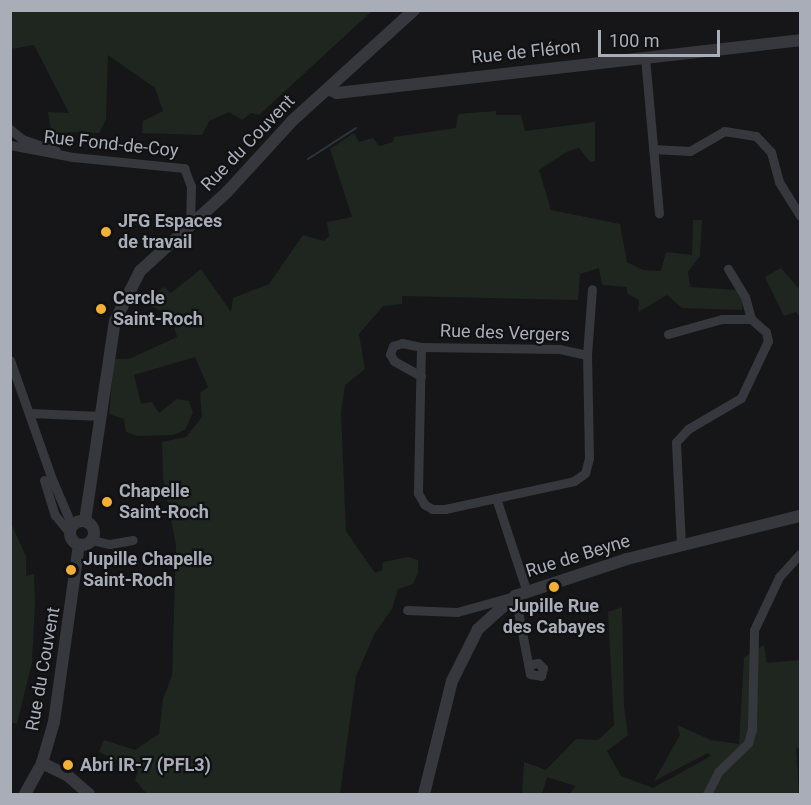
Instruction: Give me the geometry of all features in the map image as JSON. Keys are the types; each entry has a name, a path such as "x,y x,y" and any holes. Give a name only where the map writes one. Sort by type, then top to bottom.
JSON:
{"street":[{"name":"Rue du Couvent","path":"92,540 92,526 85,521 116,321 126,293 140,271 190,227 328,89 414,10"},
{"name":"Rue de Fléron","path":"328,89 337,93 801,40"},
{"path":"645,57 659,213"},
{"path":"10,129 21,139 73,157"},
{"path":"653,149 690,152 724,131 756,136 771,152 779,182 801,216"},
{"name":"Rue Fond-de-Coy","path":"10,146 73,157 184,168 191,186 190,227"},
{"path":"681,545 676,442 696,423 731,407 741,398 768,341 766,332 751,319 745,297 728,269"},
{"name":"Rue des Vergers","path":"421,346 418,494 424,504 432,509 445,509 574,481 585,473 589,458 587,355 592,290"},
{"path":"668,334 722,319 751,319"},
{"name":"Rue des Vergers","path":"421,376 394,361 390,354 393,346 402,343 421,346 559,349 587,355"},
{"path":"10,360 70,529 79,545 92,540 110,544 133,540"},
{"path":"29,413 101,416"},
{"path":"44,480 54,515 70,529"},
{"path":"496,498 520,592 528,665"},
{"name":"Rue de Beyne","path":"424,795 452,681 478,629 520,592 681,545 801,516"},
{"path":"70,529 85,521"},
{"name":"Rue du Couvent","path":"25,795 42,763 62,675 79,545"},
{"path":"707,795 718,772 748,743 752,729 754,630 778,577 801,554"},
{"path":"407,610 457,612 520,592"},
{"path":"42,763 67,775 89,795"}],"shaded area":[{"path":"11,10 372,11 259,115 251,113 242,120 229,112 209,121 202,135 142,133 143,121 163,111 155,88 108,55 106,119 99,133 69,132 52,138 48,112 69,113 34,45 11,49"},
{"path":"496,111 496,115 521,115 525,131 595,122 595,161 590,162 579,148 568,151 539,170 551,210 620,224 627,262 643,270 661,271 666,252 692,255 693,220 702,220 700,256 688,272 690,287 739,290 744,295 742,310 682,308 667,295 638,312 639,300 628,294 626,287 602,285 599,268 580,274 578,300 402,296 402,304 383,306 359,334 365,369 345,385 341,413 346,531 375,573 382,570 383,562 408,557 418,560 418,573 413,584 398,589 392,609 375,633 356,676 340,794 147,794 135,780 138,770 99,752 104,740 135,750 159,734 163,699 172,676 176,545 163,478 162,442 186,437 202,417 200,393 208,387 195,357 134,375 141,404 152,402 159,413 177,399 189,401 193,413 185,430 173,435 137,436 126,432 124,419 109,414 114,359 129,359 177,337 171,315 150,306 146,299 164,287 171,293 201,269 231,312 233,298 269,284 303,235 324,241 329,236 327,222 352,217 330,149 354,133 359,142 373,138 379,146 393,142 394,137 456,128 458,114"},
{"path":"781,268 800,290 800,317 796,312 784,316 765,277"},
{"path":"10,521 26,556 26,576 34,574 35,603 32,662 17,724 10,722"},
{"path":"622,607 624,706 628,735 607,751 621,776 653,788 711,756 708,753 654,781 680,735 677,725 711,740 739,744 744,657 764,645 767,663 800,660 800,747 796,749 799,794 570,794 575,786 547,777 542,794 522,794 524,762 546,770 576,739 598,740 614,725 608,612"}],"waterway":[{"path":"308,159 356,128"}],"place":[{"name":"JFG Espaces de travail","path":"106,232"},
{"name":"Cercle Saint-Roch","path":"101,309"},
{"name":"Chapelle Saint-Roch","path":"107,502"},
{"name":"Jupille Chapelle Saint-Roch","path":"71,570"},
{"name":"Jupille Rue des Cabayes","path":"554,587"},
{"name":"Abri IR-7 (PFL3)","path":"68,765"}]}
